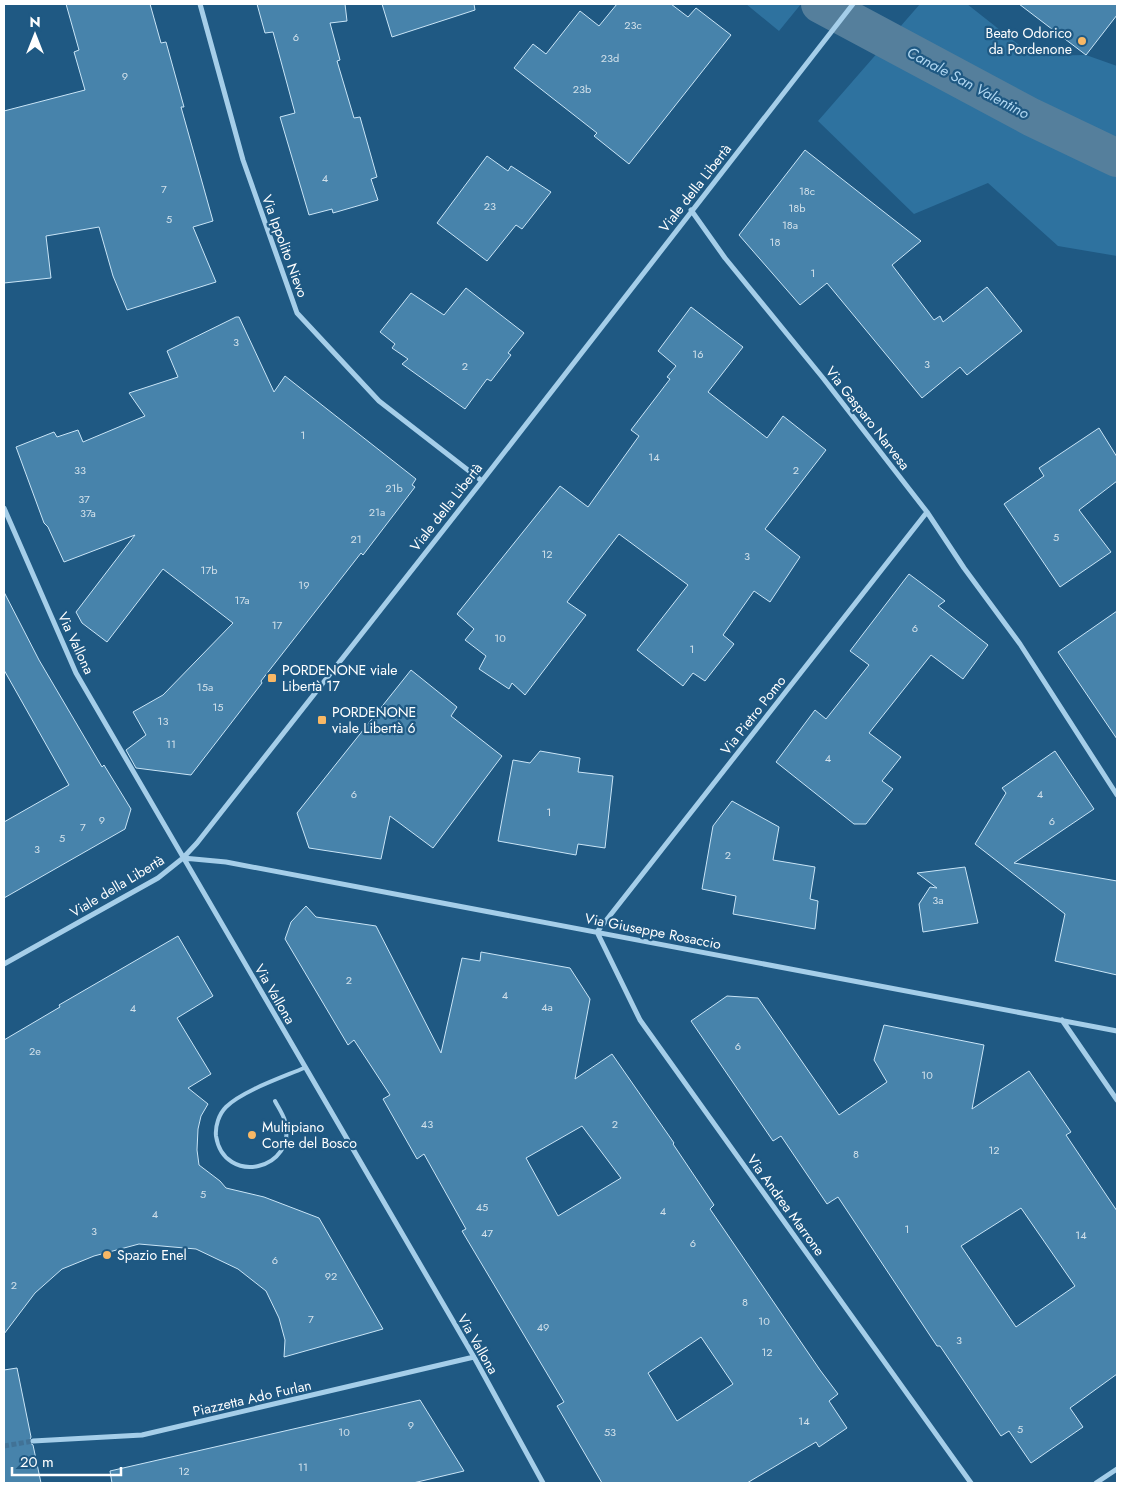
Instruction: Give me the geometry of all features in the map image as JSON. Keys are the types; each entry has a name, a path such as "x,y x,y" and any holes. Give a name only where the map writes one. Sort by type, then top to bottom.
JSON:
{"street":[{"name":"Via Ippolito Nievo","path":"200,4 243,160 297,312 378,401 482,481"},
{"name":"Viale della Libertà","path":"4,964 158,878 183,858 482,481 853,4"},
{"name":"Via Gasparo Narvesa","path":"691,210 724,258 823,378 927,512 964,568 1020,644 1117,795"},
{"name":"Via Vallona","path":"4,508 76,674 474,1357 543,1483"},
{"name":"Via Pietro Pomo","path":"597,932 927,512"},
{"name":"Via Giuseppe Rosaccio","path":"183,858 226,862 1117,1030"},
{"name":"Via Andrea Marrone","path":"597,932 640,1020 971,1483"},
{"path":"1061,1020 1117,1100"},
{"name":"Piazzetta Ado Furlan","path":"33,1441 142,1435 474,1357"},
{"path":"1096,1483 1117,1469"}],"lane":[{"path":"274,1101 286,1122 286,1140 282,1150 275,1159 262,1166 255,1168 234,1164 224,1156 218,1144 217,1121 224,1109 230,1103 265,1084 304,1068"}],"shaded area":[{"path":"746,4 801,4 779,31"},
{"path":"920,4 967,4 1033,56 1086,55 1117,66 1117,256 1058,246 988,183 914,214 818,121"}],"building":[{"path":"66,4 150,4 161,43 166,42 184,107 181,107 213,221 193,227 216,282 127,310 113,276 99,227 46,236 51,278 4,283 4,111 85,90 74,52 79,50"},
{"path":"257,4 345,4 347,21 330,23 340,60 337,61 354,118 360,117 377,177 371,179 378,200 333,213 332,209 309,215 280,117 295,113 273,32 265,33"},
{"path":"382,4 474,4 475,10 392,37"},
{"path":"617,4 671,4 688,17 696,8 731,35 629,164 594,136 597,133 514,68 533,44 546,54 580,11 599,26"},
{"name":"Beato Odorico da Pordenone","path":"1019,4 1117,4 1117,15 1086,55"},
{"path":"805,150 921,241 892,265 934,320 940,316 943,322 987,287 1022,331 967,375 960,367 922,398 827,283 800,305 739,235"},
{"path":"487,156 508,171 511,166 551,192 522,229 516,225 487,261 437,223"},
{"path":"466,288 524,333 508,353 511,355 491,381 487,379 465,409 402,364 408,359 392,348 395,344 380,332 411,293 444,315"},
{"path":"691,307 743,347 708,392 767,438 783,416 826,450 765,529 800,557 770,602 754,591 723,635 734,644 705,681 693,673 683,686 637,650 688,585 619,534 567,602 586,615 525,695 512,683 509,689 479,669 486,656 465,640 474,629 457,614 560,486 588,507 639,436 631,430 670,379 667,377 676,366 658,351"},
{"path":"239,317 274,392 285,376 416,479 412,485 415,487 363,555 361,553 261,681 262,683 191,775 136,768 126,750 146,735 133,712 163,695 233,623 163,569 107,642 82,623 76,612 135,535 64,562 48,527 44,523 16,447 54,432 57,437 78,430 83,442 145,416 129,393 178,377 167,351"},
{"path":"1099,428 1117,457 1117,481 1079,510 1111,552 1060,587 1004,504 1044,476 1039,468"},
{"path":"909,574 945,601 938,606 988,645 963,679 931,655 869,733 901,757 882,781 893,789 866,824 854,824 776,762 815,710 826,719 869,665 850,651"},
{"path":"4,592 39,660 102,767 104,765 131,809 125,829 4,898 4,822 69,785 4,670"},
{"path":"1117,611 1117,739 1058,652"},
{"path":"411,670 457,707 451,716 502,756 433,848 390,816 381,859 309,848 297,813"},
{"path":"540,751 580,758 578,772 613,776 605,848 578,844 576,855 498,841 513,760 530,763"},
{"path":"1055,751 1094,809 1014,863 1117,881 1117,975 1055,961 1065,914 975,844 1006,793 1002,788"},
{"path":"732,801 779,827 773,860 815,867 810,899 818,901 815,929 733,914 736,896 702,889 713,826"},
{"path":"965,867 978,923 923,932 919,904 930,887 937,888 917,873"},
{"path":"306,906 316,917 376,926 441,1053 462,958 480,961 481,952 570,968 590,999 575,1079 612,1054 674,1143 714,1205 710,1209 838,1394 829,1401 847,1428 819,1447 816,1442 747,1483 602,1483 557,1406 564,1402 462,1231 466,1229 424,1154 417,1159 383,1099 390,1095 354,1040 348,1045 285,939 291,922","holes":["582,1126 621,1178 558,1216 526,1158","701,1337 733,1384 677,1421 648,1373"]},
{"path":"178,936 213,996 177,1018 211,1074 188,1088 208,1104 201,1116 198,1129 197,1150 199,1165 226,1188 264,1197 319,1218 383,1329 284,1357 285,1340 279,1318 266,1291 238,1269 196,1249 139,1244 94,1256 62,1269 35,1293 4,1334 4,1040 60,1007 59,1005"},
{"path":"727,996 758,998 839,1115 887,1082 874,1060 884,1025 984,1045 972,1109 1029,1071 1071,1132 1066,1135 1117,1211 1117,1374 1070,1408 1083,1427 1031,1463 1009,1431 1001,1436 940,1346 937,1346 838,1197 827,1204 781,1136 773,1141 691,1021","holes":["1021,1208 1075,1286 1016,1327 961,1246"]},
{"path":"17,1368 31,1437 29,1442 33,1445 41,1483 4,1483 4,1370"},
{"path":"420,1400 464,1471 413,1483 112,1483 110,1471"}],"waterway":[{"name":"Canale San Valentino","path":"820,4 1031,117 1117,158"}],"tunnel":[{"path":"4,1446 33,1441"}],"place":[{"name":"Beato Odorico da Pordenone","path":"1082,41"},
{"name":"PORDENONE viale Libertà 17","path":"272,678"},
{"name":"PORDENONE viale Libertà 6","path":"322,720"},
{"name":"Multipiano Corte del Bosco","path":"252,1135"},
{"name":"Spazio Enel","path":"107,1255"}]}
